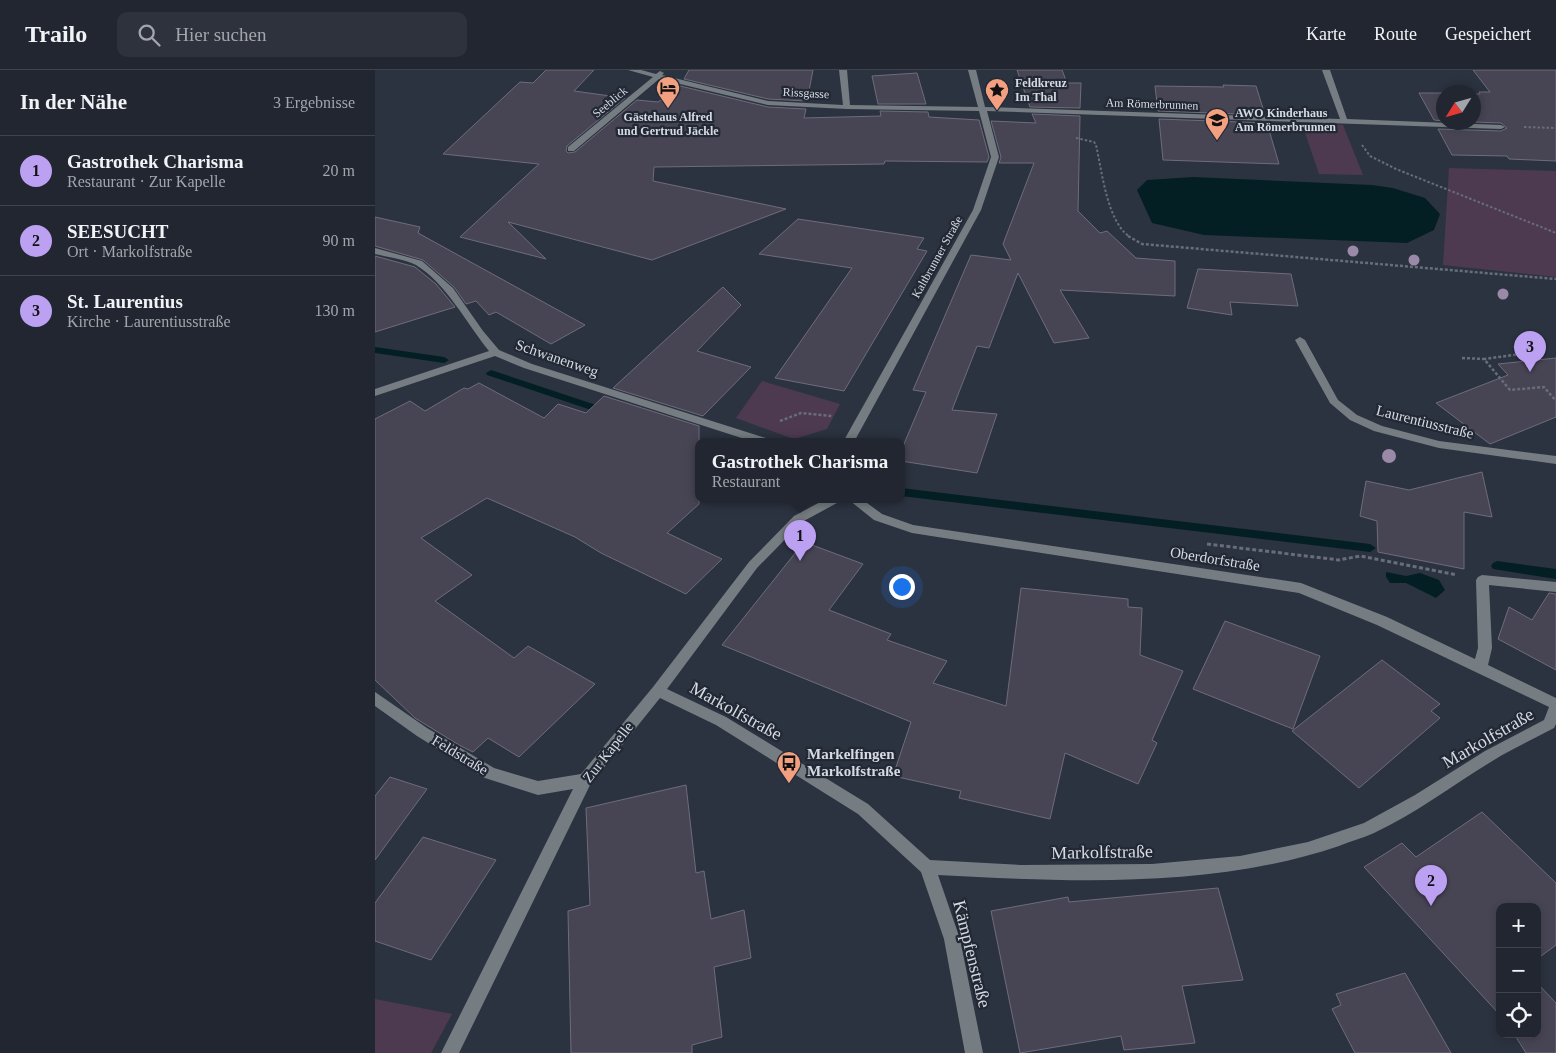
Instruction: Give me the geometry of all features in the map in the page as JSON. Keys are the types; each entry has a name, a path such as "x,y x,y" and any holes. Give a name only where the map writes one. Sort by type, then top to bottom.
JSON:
{"street":[{"name":"Rissgasse","path":"632,70 768,102 847,107 982,109"},
{"name":"Seeblick","path":"571,149 657,77 662,70"},
{"path":"843,70 847,107"},
{"name":"Kaltbrunner Straße","path":"850,438 977,210 995,157 972,70"},
{"path":"1326,70 1344,120"},
{"name":"Am Römerbrunnen","path":"982,109 1344,120 1501,127"},
{"name":"Schwanenweg","path":"375,251 419,263 450,290 479,333 495,352 528,366 751,438"},
{"name":"Laurentiusstraße","path":"1300,340 1335,402 1359,420 1383,431 1428,442 1472,450 1556,460"},
{"path":"375,393 495,352"},
{"name":"Zur Kapelle","path":"450,1053 585,780 658,691 753,565 798,519 827,503"},
{"name":"Oberdorfstraße","path":"859,503 878,517 912,529 1301,588 1382,621 1556,706"},
{"path":"1480,668 1485,648 1482,580 1556,587"},
{"name":"Markolfstraße","path":"658,691 721,721 863,809 927,867 1021,872 1152,871 1240,864 1307,848 1369,828 1420,800 1490,755 1549,724 1556,706"},
{"name":"Feldstraße","path":"375,698 422,732 490,773 538,788 585,780"},
{"name":"Kämpfenstraße","path":"927,867 951,939 974,1053"}],"path":[{"path":"1344,120 1370,156 1395,169 1556,234"},
{"path":"1501,127 1556,128"},
{"path":"1074,138 1094,142 1096,145 1105,182 1121,230 1143,244 1556,279"},
{"path":"1461,358 1484,359 1521,354 1513,346"},
{"path":"1484,359 1510,390 1544,387 1556,400"},
{"path":"766,438 779,422 787,417 801,413 860,421"},
{"path":"1271,552 1339,560 1360,556 1482,580"}],"shaded area":[{"path":"1302,124 1343,125 1363,175 1319,174"},
{"path":"1449,168 1556,171 1556,277 1443,265"},
{"path":"1193,177 1372,185 1393,188 1425,198 1440,214 1434,230 1407,243 1204,235 1152,223 1137,190 1147,180"},
{"path":"762,381 840,404 827,429 797,438 791,438 736,418"},
{"path":"1386,572 1406,576 1420,573 1439,580 1445,590 1436,598 1406,583 1390,583 1386,577"},
{"path":"375,999 452,1014 431,1053 375,1053"}],"building":[{"path":"546,70 594,70 574,91 625,98 567,146 566,151 568,153 575,152 637,100 672,101 680,86 768,107 806,109 804,118 881,116 880,111 928,112 929,117 979,120 989,157 987,162 885,161 884,164 654,167 653,181 786,209 652,260 508,222 546,259 460,237 539,164 443,154 520,82 533,83"},
{"path":"689,70 813,70 807,101 768,99 684,79"},
{"path":"1017,70 1062,70 1067,83 1081,83 1080,108 1030,107"},
{"path":"1473,70 1556,70 1556,161 1509,159 1507,156 1452,155 1439,130 1501,131 1507,128 1501,123 1481,122 1481,92 1490,92"},
{"path":"917,73 926,104 878,104 872,76"},
{"path":"1223,85 1256,86 1265,115 1158,111 1155,86 1224,87"},
{"path":"1419,93 1436,93 1436,120 1434,120"},
{"path":"1032,114 1080,116 1078,211 1100,233 1107,231 1136,258 1175,261 1175,296 1060,290 1089,338 1054,343 1018,273 989,348 977,346 952,410 997,414 977,473 905,462 905,442 926,392 913,390 971,255 1011,260 1003,244 1034,163 999,163 1001,157 991,121 1036,123"},
{"name":"AWO Kinderhaus Am Römerbrunnen","path":"1159,119 1267,123 1279,164 1163,160"},
{"path":"375,217 420,227 418,233 585,325 551,344 496,312 489,315 476,301 466,304 454,287 423,260 375,246"},
{"path":"798,219 924,238 917,249 927,251 844,391 775,378 852,268 759,254"},
{"path":"375,256 415,267 436,284 455,307 375,332"},
{"path":"1198,269 1291,274 1298,306 1230,302 1232,315 1187,308"},
{"path":"723,287 741,305 697,351 751,367 703,416 613,388"},
{"path":"1556,358 1556,417 1490,444 1436,403 1508,375 1498,364"},
{"path":"479,383 544,418 558,404 586,413 604,396 699,426 699,438 695,438 695,503 699,504 667,533 722,559 686,594 601,553 575,537 487,498 421,538 472,575 435,601 514,658 528,646 595,684 519,757 488,738 473,752 459,745 415,718 375,680 375,419 410,401 425,411 464,388 468,389"},
{"path":"1482,472 1492,517 1464,512 1464,569 1378,552 1377,521 1360,516 1366,481 1409,490"},
{"path":"804,542 863,564 829,610 891,634 887,640 947,661 933,683 1006,706 1021,588 1128,599 1128,607 1142,608 1140,655 1183,671 1152,740 1157,743 1138,784 1065,753 1050,819 959,798 961,791 893,776 911,722 722,645"},
{"path":"1549,593 1556,594 1556,670 1498,639 1509,607 1532,620"},
{"path":"1225,621 1320,656 1293,729 1193,689"},
{"path":"1382,660 1440,704 1431,711 1440,718 1359,788 1292,731"},
{"path":"390,777 427,789 375,860 375,796"},
{"path":"686,785 696,873 704,871 711,919 744,910 751,958 714,967 722,1037 692,1045 692,1053 571,1053 568,911 590,905 586,808"},
{"path":"1482,812 1556,883 1556,945 1541,956 1541,903 1496,903 1496,1011 1364,867 1402,843 1416,857"},
{"path":"423,837 496,860 431,960 375,941 375,903"},
{"path":"1218,888 1243,980 1182,986 1195,1043 1124,1050 1121,1036 1020,1053 991,911 1068,897 1069,902"},
{"path":"1405,973 1451,1053 1355,1053 1332,1009 1341,1005 1336,994"},
{"path":"1541,987 1556,1003 1556,1053 1526,1053 1517,1038 1541,1038"}],"waterway":[{"path":"375,350 444,360"},
{"path":"491,373 607,412"},
{"path":"905,492 1370,548"},
{"path":"1497,566 1556,574"}],"place":[{"name":"Gästehaus Alfred und Gertrud Jäckle","path":"668,109"},
{"name":"Feldkreuz Im Thal","path":"997,111"},
{"name":"AWO Kinderhaus Am Römerbrunnen","path":"1217,141"},
{"name":"St. Laurentius","path":"1530,372"},
{"name":"Gastrothek Charisma","path":"800,561"},
{"name":"Markelfingen Markolfstraße","path":"789,784"},
{"name":"SEESUCHT","path":"1431,906"}]}
